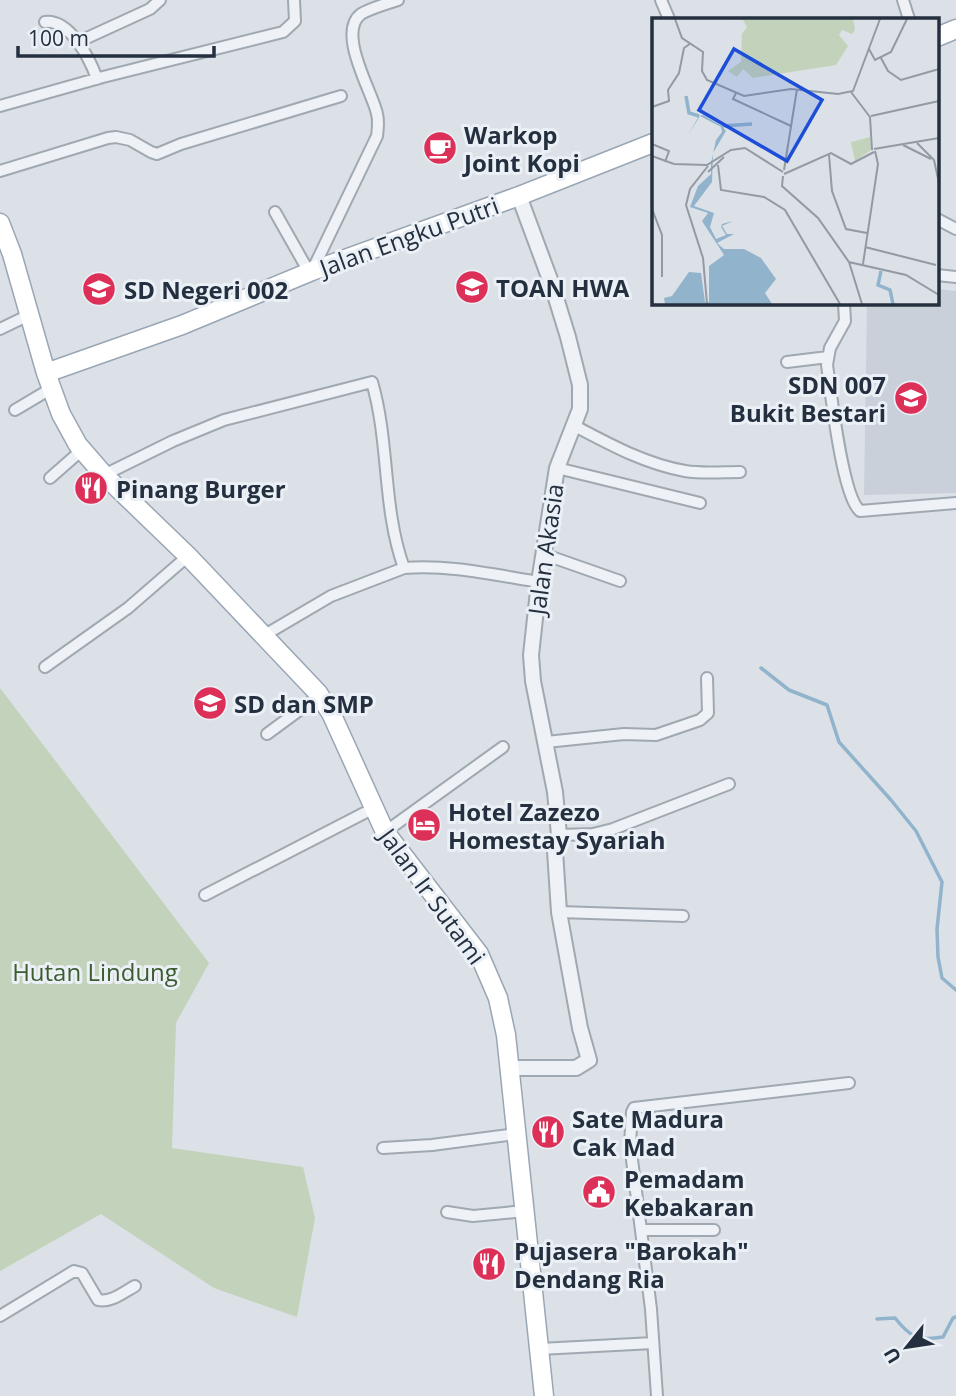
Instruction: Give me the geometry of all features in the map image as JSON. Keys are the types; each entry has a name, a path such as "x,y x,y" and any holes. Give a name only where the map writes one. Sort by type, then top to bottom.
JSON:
{"main road":[{"path":"939,36 956,29"},
{"name":"Jalan Engku Putri","path":"49,381 311,272 519,196 652,143"},
{"name":"Jalan Ir Sutami","path":"0,223 61,414 83,449 104,475 188,556 320,695 384,832 480,954 498,998 506,1035 544,1396"}],"street":[{"path":"78,42 150,9 160,0"},
{"path":"0,106 283,32 295,21 294,0"},
{"path":"311,272 377,136 377,112 358,64 354,38 356,20 360,15 396,0"},
{"path":"661,0 669,18"},
{"path":"903,0 909,18"},
{"path":"45,22 56,23 78,42 88,55 97,79"},
{"path":"0,171 116,137 130,140 157,153 341,96"},
{"name":"Jalan Akasia","path":"509,1068 576,1068 589,1060 580,1028 559,912 555,851 559,835 552,768 533,681 531,655 539,582 557,468 581,398 575,362 552,285 519,196"},
{"path":"275,212 311,272"},
{"path":"939,220 956,229"},
{"path":"844,304 845,321 830,348 827,365 845,473 855,507 860,510 956,503"},
{"path":"0,329 29,315"},
{"path":"787,362 828,357"},
{"path":"15,410 49,381"},
{"path":"104,475 173,441 224,420 372,382 381,429 390,520 404,568"},
{"path":"573,425 622,450 677,469 740,472"},
{"path":"50,478 83,449"},
{"path":"557,468 700,503"},
{"path":"543,554 620,581"},
{"path":"46,667 128,608 188,556"},
{"path":"263,636 331,596 404,568 460,570 539,582"},
{"path":"546,742 624,734 651,736 701,720 708,713 707,678"},
{"path":"267,734 320,695"},
{"path":"384,832 503,747"},
{"path":"559,835 593,834 613,829 729,783"},
{"path":"205,895 372,809"},
{"path":"559,912 683,916"},
{"path":"657,1396 652,1309 630,1144 634,1108 638,1105 849,1083"},
{"path":"383,1148 432,1145 516,1134"},
{"path":"447,1212 473,1216 525,1211"},
{"path":"641,1230 714,1230"},
{"path":"0,1316 72,1271 82,1273 101,1301 135,1286"},
{"path":"540,1349 653,1343"}],"shaded area":[{"name":"SDN 007 Bukit Bestari","path":"939,289 956,291 956,493 864,495 867,304 939,304"}],"green space":[{"name":"Hutan Lindung","path":"0,688 209,963 176,1023 172,1148 303,1167 315,1218 297,1317 214,1288 101,1214 0,1271"}],"waterway":[{"path":"761,668 789,690 827,705 839,742 916,831 942,882 937,929 938,957 942,978 956,990"},
{"path":"877,1319 895,1318 911,1334 927,1339 943,1337 956,1317"}],"place":[{"name":"Warkop Joint Kopi","path":"440,148"},
{"name":"TOAN HWA","path":"472,287"},
{"name":"SD Negeri 002","path":"99,289"},
{"name":"SDN 007 Bukit Bestari","path":"911,398"},
{"name":"Pinang Burger","path":"91,488"},
{"name":"SD dan SMP","path":"210,703"},
{"name":"Hotel Zazezo Homestay Syariah","path":"424,825"},
{"name":"Sate Madura Cak Mad","path":"548,1132"},
{"name":"Pemadam Kebakaran","path":"599,1192"},
{"name":"Pujasera \"Barokah\" Dendang Ria","path":"489,1264"}]}
